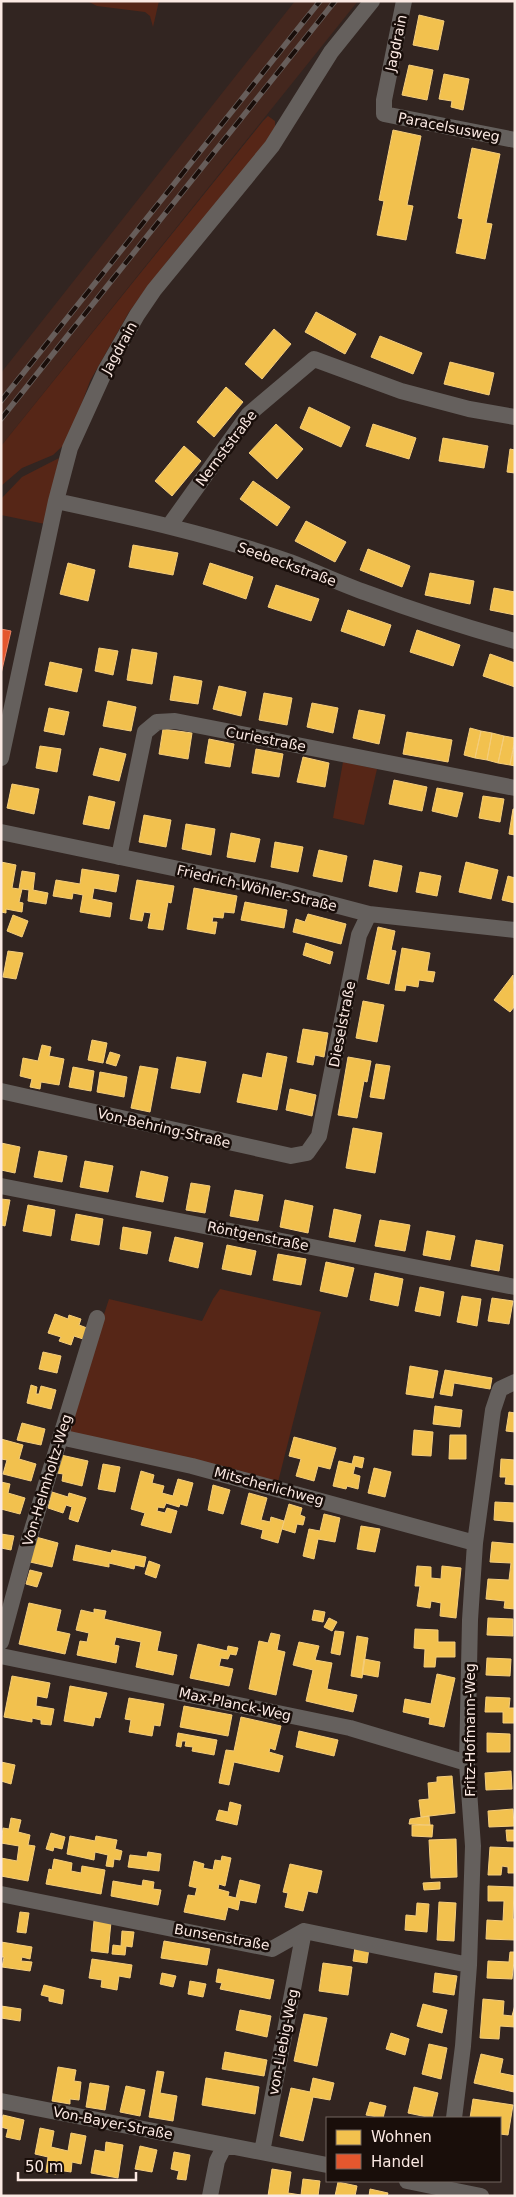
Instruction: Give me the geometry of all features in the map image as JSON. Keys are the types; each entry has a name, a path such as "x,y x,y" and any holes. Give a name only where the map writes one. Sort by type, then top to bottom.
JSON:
{"street":[{"name":"Jagdrain","path":"1,758 56,501 70,448 105,371 154,290 272,146 331,52 372,1"},
{"name":"Jagdrain","path":"384,114 384,100 404,1"},
{"name":"Paracelsusweg","path":"384,114 515,140"},
{"name":"Nernststraße","path":"169,526 249,414 314,359 401,391 469,409 515,417"},
{"name":"Seebeckstraße","path":"56,501 169,526 290,562 367,593 470,629 515,641"},
{"name":"Curiestraße","path":"119,857 145,732 157,722 175,721 515,788"},
{"name":"Friedrich-Wöhler-Straße","path":"1,832 274,889 368,914 515,930"},
{"name":"Dieselstraße","path":"319,1136 359,935 368,914"},
{"name":"Von-Behring-Straße","path":"1,1091 290,1156 307,1152 319,1136"},
{"name":"Röntgenstraße","path":"1,1186 515,1287"},
{"name":"Von-Helmholtz-Weg","path":"1,1642 26,1546 97,1318"},
{"name":"Fritz-Hofmann-Weg","path":"454,2117 464,2046 469,1965 473,1846 467,1763 470,1620 476,1543 493,1410 500,1389 515,1382"},
{"name":"Mitscherlichweg","path":"60,1437 210,1470 476,1543"},
{"name":"Max-Planck-Weg","path":"1,1656 350,1728 467,1763"},
{"name":"Bunsenstraße","path":"1,1894 272,1949 304,1931"},
{"path":"304,1931 469,1965"},
{"name":"von-Liebig-Weg","path":"262,2152 304,1931"},
{"name":"Von-Bayer-Straße","path":"1,2101 326,2165"},
{"path":"210,2196 217,2161 225,2145"},
{"path":"418,2182 441,2184 481,2196"}],"shaded area":[{"path":"87,1 159,1 153,27 150,16 145,12 97,6"},
{"path":"295,1 358,1 1,446 1,373"},
{"path":"268,116 275,121 275,128 254,159 169,259 129,312 90,381 68,441 53,455 22,468 1,486 1,446"},
{"path":"59,458 45,524 1,515 1,499 22,477"},
{"path":"343,762 377,769 364,825 333,818"},
{"path":"220,1289 321,1312 278,1482 66,1432 109,1299 202,1321"}],"building: Wohnen":[{"path":"419,15 444,21 438,50 413,45"},
{"path":"409,65 433,70 427,100 402,95"},
{"path":"444,74 469,79 463,110 451,107 452,101 439,99"},
{"path":"393,130 421,136 407,205 413,206 406,240 377,235 384,201 379,200"},
{"path":"472,148 500,154 486,223 492,224 485,259 456,253 463,219 458,218"},
{"path":"316,312 356,334 345,354 305,332"},
{"path":"274,329 291,344 262,379 245,364"},
{"path":"380,336 422,353 413,374 371,357"},
{"path":"450,362 494,373 489,395 444,384"},
{"path":"226,387 243,402 214,437 197,422"},
{"path":"309,407 350,427 341,447 300,428"},
{"path":"276,424 303,449 277,479 249,453"},
{"path":"373,424 416,438 409,459 366,446"},
{"path":"443,438 488,446 484,468 439,461"},
{"path":"184,446 201,461 172,496 155,481"},
{"path":"510,449 515,450 515,473 507,472"},
{"path":"253,481 290,507 277,526 240,499"},
{"path":"306,521 346,542 335,562 295,541"},
{"path":"133,545 178,553 173,575 129,567"},
{"path":"368,549 410,566 402,587 360,570"},
{"path":"68,563 95,570 88,601 60,594"},
{"path":"210,563 253,577 246,599 203,584"},
{"path":"430,573 474,581 470,604 425,595"},
{"path":"276,585 319,599 311,621 268,607"},
{"path":"494,588 515,592 515,615 490,610"},
{"path":"348,610 391,625 384,646 341,631"},
{"path":"417,630 460,645 453,666 410,652"},
{"path":"99,648 118,651 113,675 95,671"},
{"path":"132,649 157,653 152,684 127,680"},
{"path":"490,654 515,663 515,687 483,676"},
{"path":"50,662 82,669 77,692 45,685"},
{"path":"174,676 202,681 198,704 170,700"},
{"path":"219,686 246,692 241,716 213,709"},
{"path":"264,693 292,698 287,725 259,720"},
{"path":"108,701 136,707 131,731 103,726"},
{"path":"312,703 338,708 333,733 307,727"},
{"path":"49,708 69,712 64,735 44,731"},
{"path":"359,710 385,715 379,744 353,738"},
{"path":"470,728 481,731 475,758 464,755"},
{"path":"163,729 192,733 188,759 159,754"},
{"path":"481,731 492,733 487,760 475,758"},
{"path":"407,732 452,740 448,762 403,754"},
{"path":"492,733 504,736 498,763 487,760"},
{"path":"504,736 515,738 510,765 498,763"},
{"path":"209,739 234,744 230,767 205,763"},
{"path":"515,741 515,766 510,765"},
{"path":"40,746 61,749 57,772 36,768"},
{"path":"100,748 126,754 119,781 93,775"},
{"path":"256,749 283,754 279,777 252,773"},
{"path":"303,757 329,763 325,787 297,782"},
{"path":"394,780 427,787 422,811 389,804"},
{"path":"12,784 39,789 34,814 7,808"},
{"path":"437,788 463,793 457,817 432,811"},
{"path":"89,796 115,802 109,829 83,824"},
{"path":"483,796 504,799 500,822 479,818"},
{"path":"513,809 515,809 515,835 509,834"},
{"path":"144,815 171,820 166,847 139,842"},
{"path":"186,824 215,829 211,855 182,849"},
{"path":"231,833 260,839 255,862 227,857"},
{"path":"275,842 303,847 298,872 271,867"},
{"path":"319,850 347,856 342,882 313,876"},
{"path":"374,860 402,866 397,892 369,886"},
{"path":"1,862 16,865 12,888 19,889 22,871 35,873 33,890 48,893 46,904 28,901 29,890 22,889 19,902 23,903 22,912 6,909 6,913 1,912"},
{"path":"466,862 498,870 491,899 459,892"},
{"path":"82,869 119,875 116,892 94,888 92,899 112,903 110,917 80,912 83,895 73,893 72,899 53,896 56,880 80,884"},
{"path":"420,872 441,876 437,896 416,892"},
{"path":"508,876 515,878 515,903 502,900"},
{"path":"137,880 174,886 171,903 168,902 163,930 148,928 151,913 144,912 142,921 130,919"},
{"path":"194,888 237,896 234,913 224,912 223,918 213,917 212,922 217,922 215,934 187,929"},
{"path":"245,902 287,910 284,928 241,920"},
{"path":"308,914 346,924 341,944 293,932 296,919 305,922"},
{"path":"13,915 28,921 22,937 7,931"},
{"path":"378,927 395,931 391,950 396,951 389,984 367,979"},
{"path":"306,943 333,952 330,964 303,955"},
{"path":"402,948 430,953 427,971 435,972 433,982 419,980 418,987 406,985 405,991 395,990"},
{"path":"8,951 23,953 16,979 3,977"},
{"path":"513,975 515,1006 510,1012 494,1000"},
{"path":"363,1001 384,1005 377,1042 356,1038"},
{"path":"303,1029 328,1033 324,1057 315,1055 313,1065 297,1062"},
{"path":"92,1040 107,1043 103,1063 88,1060"},
{"path":"42,1045 51,1047 49,1056 64,1059 59,1085 41,1082 40,1089 30,1087 32,1079 20,1076 23,1058 38,1061"},
{"path":"110,1052 120,1055 116,1066 106,1063"},
{"path":"267,1053 287,1057 277,1110 237,1102 243,1074 262,1078"},
{"path":"177,1057 206,1062 200,1093 171,1088"},
{"path":"348,1057 371,1061 367,1082 364,1081 357,1118 338,1115"},
{"path":"376,1064 390,1066 384,1099 370,1097"},
{"path":"140,1066 158,1069 150,1112 131,1108"},
{"path":"73,1067 94,1071 91,1091 69,1087"},
{"path":"100,1072 127,1077 124,1097 97,1092"},
{"path":"290,1089 316,1095 312,1116 286,1110"},
{"path":"353,1128 382,1133 375,1173 346,1168"},
{"path":"1,1143 20,1147 15,1173 1,1170"},
{"path":"39,1151 67,1156 62,1182 34,1177"},
{"path":"85,1161 113,1166 108,1192 80,1187"},
{"path":"141,1171 168,1177 163,1202 136,1197"},
{"path":"191,1183 210,1186 205,1213 186,1210"},
{"path":"235,1190 263,1195 258,1221 230,1216"},
{"path":"1,1199 10,1200 5,1226 1,1225"},
{"path":"285,1200 313,1206 308,1233 280,1227"},
{"path":"28,1205 55,1210 51,1236 23,1231"},
{"path":"334,1209 361,1215 355,1242 329,1237"},
{"path":"76,1214 103,1219 99,1245 71,1240"},
{"path":"380,1220 410,1225 405,1251 375,1246"},
{"path":"123,1227 151,1232 147,1254 120,1249"},
{"path":"427,1231 455,1236 450,1260 423,1255"},
{"path":"175,1237 203,1243 198,1268 169,1261"},
{"path":"476,1240 503,1245 499,1271 471,1266"},
{"path":"227,1245 256,1251 251,1275 222,1269"},
{"path":"278,1254 306,1259 301,1285 273,1280"},
{"path":"326,1262 354,1268 347,1297 320,1291"},
{"path":"375,1273 403,1279 398,1306 370,1300"},
{"path":"420,1287 444,1292 440,1316 415,1311"},
{"path":"462,1296 481,1299 477,1326 457,1322"},
{"path":"492,1298 513,1301 509,1324 488,1321"},
{"path":"55,1314 68,1319 69,1315 81,1319 79,1325 87,1328 83,1339 74,1336 71,1345 59,1341 61,1337 48,1333"},
{"path":"43,1352 61,1356 57,1373 39,1369"},
{"path":"410,1366 438,1371 433,1398 406,1394"},
{"path":"445,1370 492,1378 490,1389 454,1383 452,1396 440,1394"},
{"path":"31,1385 37,1387 36,1394 39,1394 41,1386 56,1390 51,1409 27,1403"},
{"path":"435,1406 462,1410 460,1427 433,1424"},
{"path":"509,1412 515,1413 515,1432 506,1431"},
{"path":"22,1423 45,1429 41,1445 17,1440"},
{"path":"414,1430 433,1432 431,1456 412,1455"},
{"path":"450,1435 466,1435 466,1459 449,1459"},
{"path":"294,1437 336,1448 330,1469 318,1466 314,1481 296,1476 301,1459 289,1456"},
{"path":"1,1439 23,1445 19,1459 36,1464 31,1481 3,1474 7,1460 1,1459"},
{"path":"61,1455 88,1461 82,1486 62,1481 63,1474 57,1473"},
{"path":"354,1456 364,1458 362,1468 355,1466 353,1474 360,1476 358,1489 347,1486 346,1489 333,1486 339,1461 352,1464"},
{"path":"501,1459 515,1460 515,1485 505,1484 506,1477 500,1477"},
{"path":"103,1464 120,1467 115,1492 98,1489"},
{"path":"374,1468 391,1472 385,1497 368,1493"},
{"path":"141,1471 154,1475 152,1483 164,1486 162,1493 173,1496 178,1479 193,1483 187,1506 180,1504 179,1507 166,1503 164,1508 158,1507 157,1511 165,1513 167,1508 177,1511 171,1533 141,1525 145,1513 131,1509"},
{"path":"1,1482 10,1484 8,1493 25,1498 20,1514 1,1509"},
{"path":"213,1485 230,1490 223,1514 208,1510"},
{"path":"52,1492 68,1497 69,1493 86,1498 78,1522 69,1519 72,1507 66,1505 63,1513 48,1508"},
{"path":"249,1493 267,1498 261,1520 270,1522 271,1517 284,1521 278,1543 261,1538 263,1530 241,1524"},
{"path":"495,1502 515,1503 515,1522 494,1520"},
{"path":"289,1504 302,1508 300,1515 305,1517 303,1525 297,1524 295,1533 282,1529"},
{"path":"324,1514 340,1518 335,1542 318,1539 314,1559 303,1556 309,1529 320,1531"},
{"path":"361,1526 380,1529 375,1552 357,1549"},
{"path":"1,1534 14,1536 11,1550 1,1548"},
{"path":"36,1537 58,1543 52,1567 30,1562"},
{"path":"492,1542 515,1544 515,1609 504,1608 505,1601 486,1599 488,1579 509,1580 511,1563 490,1562"},
{"path":"76,1545 111,1553 112,1550 146,1557 144,1567 135,1565 134,1569 109,1563 109,1567 73,1560"},
{"path":"149,1561 160,1565 156,1578 145,1574"},
{"path":"417,1566 431,1567 431,1578 441,1579 442,1566 461,1568 456,1618 440,1616 441,1603 431,1601 430,1608 417,1606 420,1586 415,1586"},
{"path":"30,1570 42,1573 37,1587 26,1584"},
{"path":"29,1603 61,1610 56,1631 70,1634 65,1654 19,1644"},
{"path":"94,1609 106,1611 104,1619 161,1632 157,1651 177,1655 173,1675 136,1667 141,1642 116,1637 114,1645 119,1646 116,1663 77,1655 80,1641 87,1642 89,1633 76,1630 81,1610 94,1613"},
{"path":"314,1610 325,1612 323,1622 312,1620"},
{"path":"329,1618 337,1622 332,1631 324,1627"},
{"path":"488,1618 513,1619 513,1636 487,1635"},
{"path":"415,1629 438,1630 438,1642 455,1642 455,1657 436,1657 435,1667 424,1667 425,1649 414,1648"},
{"path":"335,1631 344,1632 340,1655 331,1653"},
{"path":"271,1633 280,1635 277,1650 285,1652 276,1695 249,1689 259,1641 268,1643"},
{"path":"357,1636 368,1638 362,1678 351,1676"},
{"path":"299,1642 319,1646 315,1660 332,1663 327,1689 357,1695 353,1712 306,1701 313,1670 293,1665"},
{"path":"198,1644 227,1651 228,1646 238,1648 236,1655 230,1654 228,1659 221,1658 219,1666 233,1669 229,1686 190,1678"},
{"path":"487,1658 511,1659 510,1676 486,1675"},
{"path":"364,1659 380,1662 378,1677 362,1674"},
{"path":"437,1674 455,1678 444,1727 429,1724 430,1718 403,1712 405,1699 431,1704"},
{"path":"12,1676 50,1683 47,1698 37,1696 36,1706 54,1709 51,1725 41,1724 41,1720 32,1718 32,1722 4,1717"},
{"path":"70,1686 107,1693 100,1718 95,1717 93,1726 64,1721"},
{"path":"486,1697 510,1698 509,1708 515,1708 515,1723 503,1723 503,1712 485,1712"},
{"path":"129,1698 164,1704 160,1726 154,1725 152,1736 129,1732 131,1720 125,1719"},
{"path":"184,1706 232,1715 228,1736 180,1727"},
{"path":"241,1717 281,1726 275,1750 270,1748 269,1752 283,1756 279,1772 234,1762 229,1785 219,1783 226,1750 234,1751"},
{"path":"299,1731 338,1740 334,1756 296,1747"},
{"path":"178,1733 217,1740 214,1755 192,1751 193,1747 185,1746 186,1741 182,1741 181,1747 176,1746"},
{"path":"487,1733 510,1734 510,1752 487,1752"},
{"path":"1,1762 15,1765 11,1784 1,1781"},
{"path":"511,1771 512,1789 486,1790 485,1773"},
{"path":"452,1776 455,1813 421,1817 419,1800 429,1799 428,1783 437,1782 437,1777"},
{"path":"230,1802 241,1805 237,1825 216,1820 219,1810 228,1812"},
{"path":"513,1809 514,1826 489,1827 488,1811"},
{"path":"429,1816 430,1825 409,1824 410,1819"},
{"path":"11,1818 21,1820 18,1832 30,1835 28,1845 35,1846 28,1881 1,1876 1,1858 17,1861 19,1846 1,1843 3,1828 9,1829"},
{"path":"412,1825 433,1825 432,1837 412,1836"},
{"path":"506,1830 515,1830 515,1841 507,1841"},
{"path":"51,1833 65,1837 62,1849 54,1847 53,1851 46,1849"},
{"path":"70,1836 95,1841 96,1836 117,1840 115,1849 122,1851 120,1860 114,1859 113,1867 106,1866 108,1855 95,1852 94,1860 67,1854"},
{"path":"456,1839 457,1877 431,1878 429,1840"},
{"path":"490,1847 515,1848 515,1873 508,1873 508,1867 502,1866 501,1875 488,1875"},
{"path":"148,1852 161,1854 159,1871 128,1867 130,1855 147,1857"},
{"path":"222,1856 231,1858 225,1886 219,1884 218,1889 229,1892 228,1896 236,1898 240,1880 260,1885 256,1903 240,1900 238,1910 228,1907 225,1920 184,1912 188,1895 195,1896 197,1888 189,1886 194,1861 204,1864 203,1868 213,1870 215,1860 221,1861"},
{"path":"54,1859 72,1863 71,1871 81,1873 82,1866 105,1870 101,1894 46,1884 49,1869 52,1870"},
{"path":"290,1864 322,1871 317,1893 308,1891 303,1911 285,1907 288,1893 283,1892"},
{"path":"143,1880 154,1882 153,1889 161,1890 158,1905 111,1896 113,1881 142,1886"},
{"path":"440,1882 440,1889 424,1890 423,1883"},
{"path":"488,1886 514,1887 513,1919 515,1919 515,1940 486,1939 487,1920 503,1921 504,1901 488,1901"},
{"path":"439,1902 456,1903 454,1941 437,1940"},
{"path":"417,1903 429,1904 427,1932 405,1930 406,1915 416,1916"},
{"path":"20,1912 29,1913 26,1933 17,1932"},
{"path":"94,1921 111,1922 108,1953 91,1951"},
{"path":"122,1931 134,1932 132,1947 126,1946 125,1955 112,1954 113,1945 121,1946"},
{"path":"164,1941 210,1949 207,1965 161,1958"},
{"path":"1,1942 32,1947 30,1959 22,1957 21,1961 32,1962 30,1971 2,1967 4,1957 1,1957"},
{"path":"355,1947 369,1948 367,1963 353,1961"},
{"path":"510,1952 515,1952 512,1979 487,1978 488,1961 509,1962"},
{"path":"92,1959 132,1965 130,1978 119,1976 117,1990 101,1987 102,1980 89,1978"},
{"path":"323,1963 352,1967 348,1995 319,1991"},
{"path":"218,1969 274,1980 270,1999 220,1989 222,1983 216,1982"},
{"path":"162,1973 176,1976 173,1987 160,1984"},
{"path":"435,1973 457,1976 454,1995 433,1992"},
{"path":"190,1981 206,1984 203,1997 188,1994"},
{"path":"44,1985 64,1990 62,2004 49,2001 49,1997 41,1995"},
{"path":"483,1999 504,2001 503,2015 512,2016 515,2005 515,2027 500,2026 499,2039 480,2038"},
{"path":"423,2004 447,2010 442,2033 417,2026"},
{"path":"1,2006 21,2009 20,2021 1,2018"},
{"path":"240,2010 271,2016 267,2037 236,2030"},
{"path":"304,2014 327,2018 317,2066 294,2061"},
{"path":"391,2033 409,2039 405,2055 386,2049"},
{"path":"429,2044 447,2048 441,2079 422,2074"},
{"path":"225,2052 267,2060 264,2076 222,2069"},
{"path":"481,2054 503,2059 500,2073 515,2076 514,2092 474,2083"},
{"path":"58,2067 76,2070 74,2081 81,2082 79,2100 70,2099 70,2104 52,2101"},
{"path":"157,2071 164,2072 160,2093 177,2096 173,2121 149,2117"},
{"path":"206,2078 259,2087 255,2114 202,2105"},
{"path":"313,2078 334,2083 330,2100 313,2097 303,2141 280,2136 291,2088 310,2092"},
{"path":"90,2083 109,2086 105,2110 86,2107"},
{"path":"126,2086 145,2090 140,2116 120,2112"},
{"path":"414,2087 438,2093 432,2117 408,2113"},
{"path":"473,2099 513,2105 508,2135 501,2134 501,2117 470,2117"},
{"path":"370,2102 386,2106 383,2117 366,2115"},
{"path":"3,2115 24,2120 20,2140 6,2137 8,2129 1,2127"},
{"path":"40,2128 54,2131 51,2147 68,2151 71,2133 86,2136 81,2164 72,2162 71,2172 57,2170 56,2174 46,2172 48,2157 35,2154"},
{"path":"106,2142 123,2145 118,2178 91,2173 95,2150 105,2152"},
{"path":"140,2146 157,2150 152,2172 135,2169"},
{"path":"174,2152 190,2155 186,2180 177,2179 179,2171 171,2169"},
{"path":"272,2169 291,2172 288,2193 301,2195 303,2179 320,2181 318,2196 268,2196"},
{"path":"338,2182 357,2186 355,2196 335,2196"},
{"path":"370,2189 388,2193 387,2196 369,2196"}],"building: Handel":[{"path":"1,629 11,631 1,674"}],"railway":[{"path":"1,401 320,1"},
{"path":"1,419 335,1"}]}
